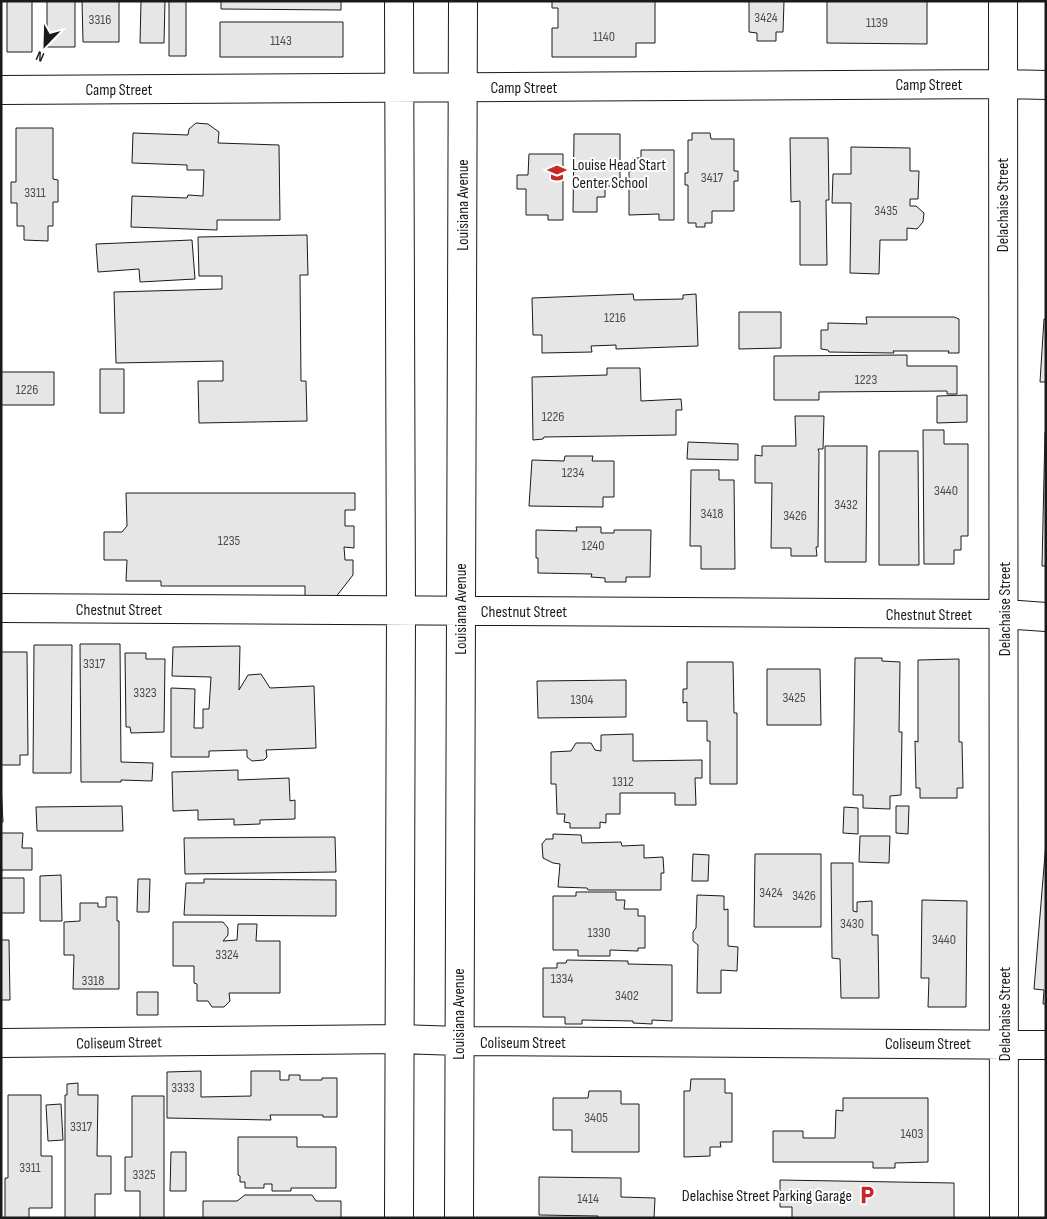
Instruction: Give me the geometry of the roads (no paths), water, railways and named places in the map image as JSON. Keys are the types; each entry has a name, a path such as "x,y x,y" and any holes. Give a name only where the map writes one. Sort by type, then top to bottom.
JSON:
{"street":[{"path":"399,1 399,1218"},
{"name":"Louisiana Avenue","path":"458,1218 463,1"},
{"name":"Delachaise Street","path":"1003,1 1004,1218"},
{"name":"Camp Street","path":"1,90 1002,84 1046,86"},
{"name":"Chestnut Street","path":"1,608 1004,614 1046,617"},
{"name":"Coliseum Street","path":"1,1043 400,1039 458,1042 1046,1045"}],"place":[{"name":"Louise Head Start Center School","path":"557,173"},
{"name":"Delachise Street Parking Garage","path":"867,1195"}]}
